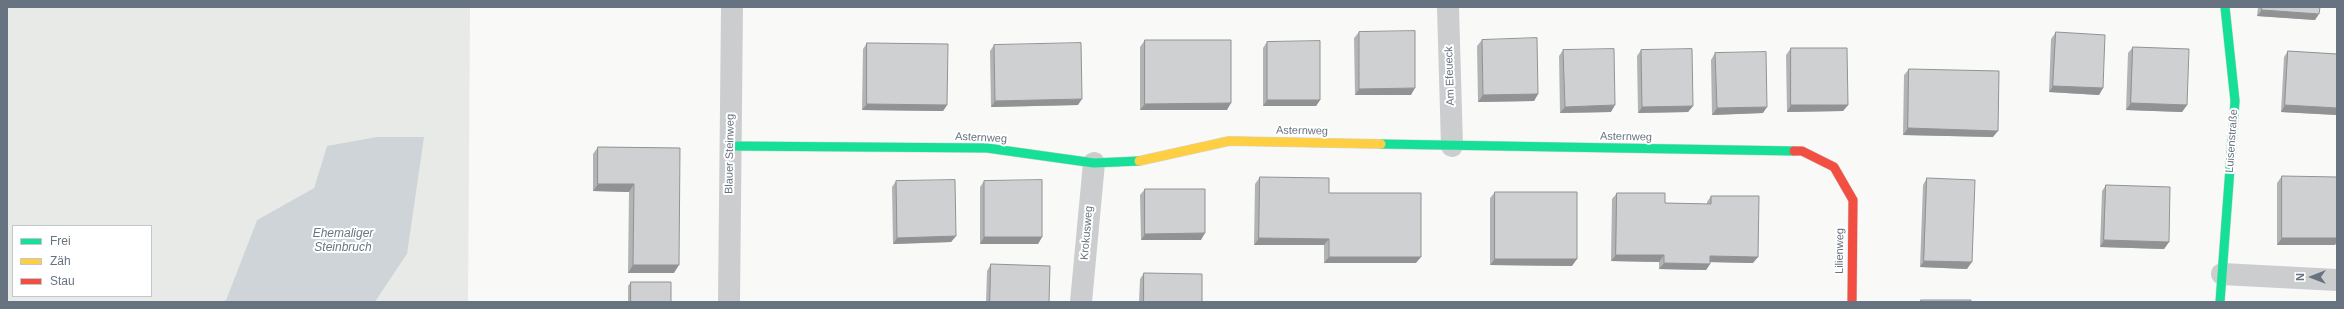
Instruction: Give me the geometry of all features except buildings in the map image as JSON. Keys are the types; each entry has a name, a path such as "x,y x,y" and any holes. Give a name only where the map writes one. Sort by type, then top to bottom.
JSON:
{"street":[{"name":"Blauer Steinweg","path":"729,302 732,7"},
{"name":"Am Efeueck","path":"1448,7 1452,146"},
{"name":"Luisenstraße","path":"2220,302 2235,101 2225,7"},
{"name":"Asternweg","path":"730,146 987,148 1094,163 1138,161 1229,141 1802,151 1834,167 1853,200"},
{"name":"Krokusweg","path":"1081,302 1094,163"},
{"name":"Lilienweg","path":"1852,302 1853,200"},
{"path":"2222,274 2337,280"}],"shaded area":[{"path":"7,7 470,7 468,302 375,302 407,254 327,146 314,188 257,220 226,300 220,302 7,302"}],"water":[{"name":"Ehemaliger Steinbruch","path":"377,137 424,137 407,254 375,302 220,302 226,300 257,220 314,188 327,146"}],"traffic: fast":[{"path":"2220,302 2235,101 2225,7"},
{"path":"1381,144 1794,151"},
{"path":"730,146 987,148 1094,163 1139,161"}],"traffic: slow":[{"path":"1139,161 1229,141 1381,144"}],"traffic: jam":[{"path":"1794,151 1802,151 1834,167 1853,200 1852,302"}]}
